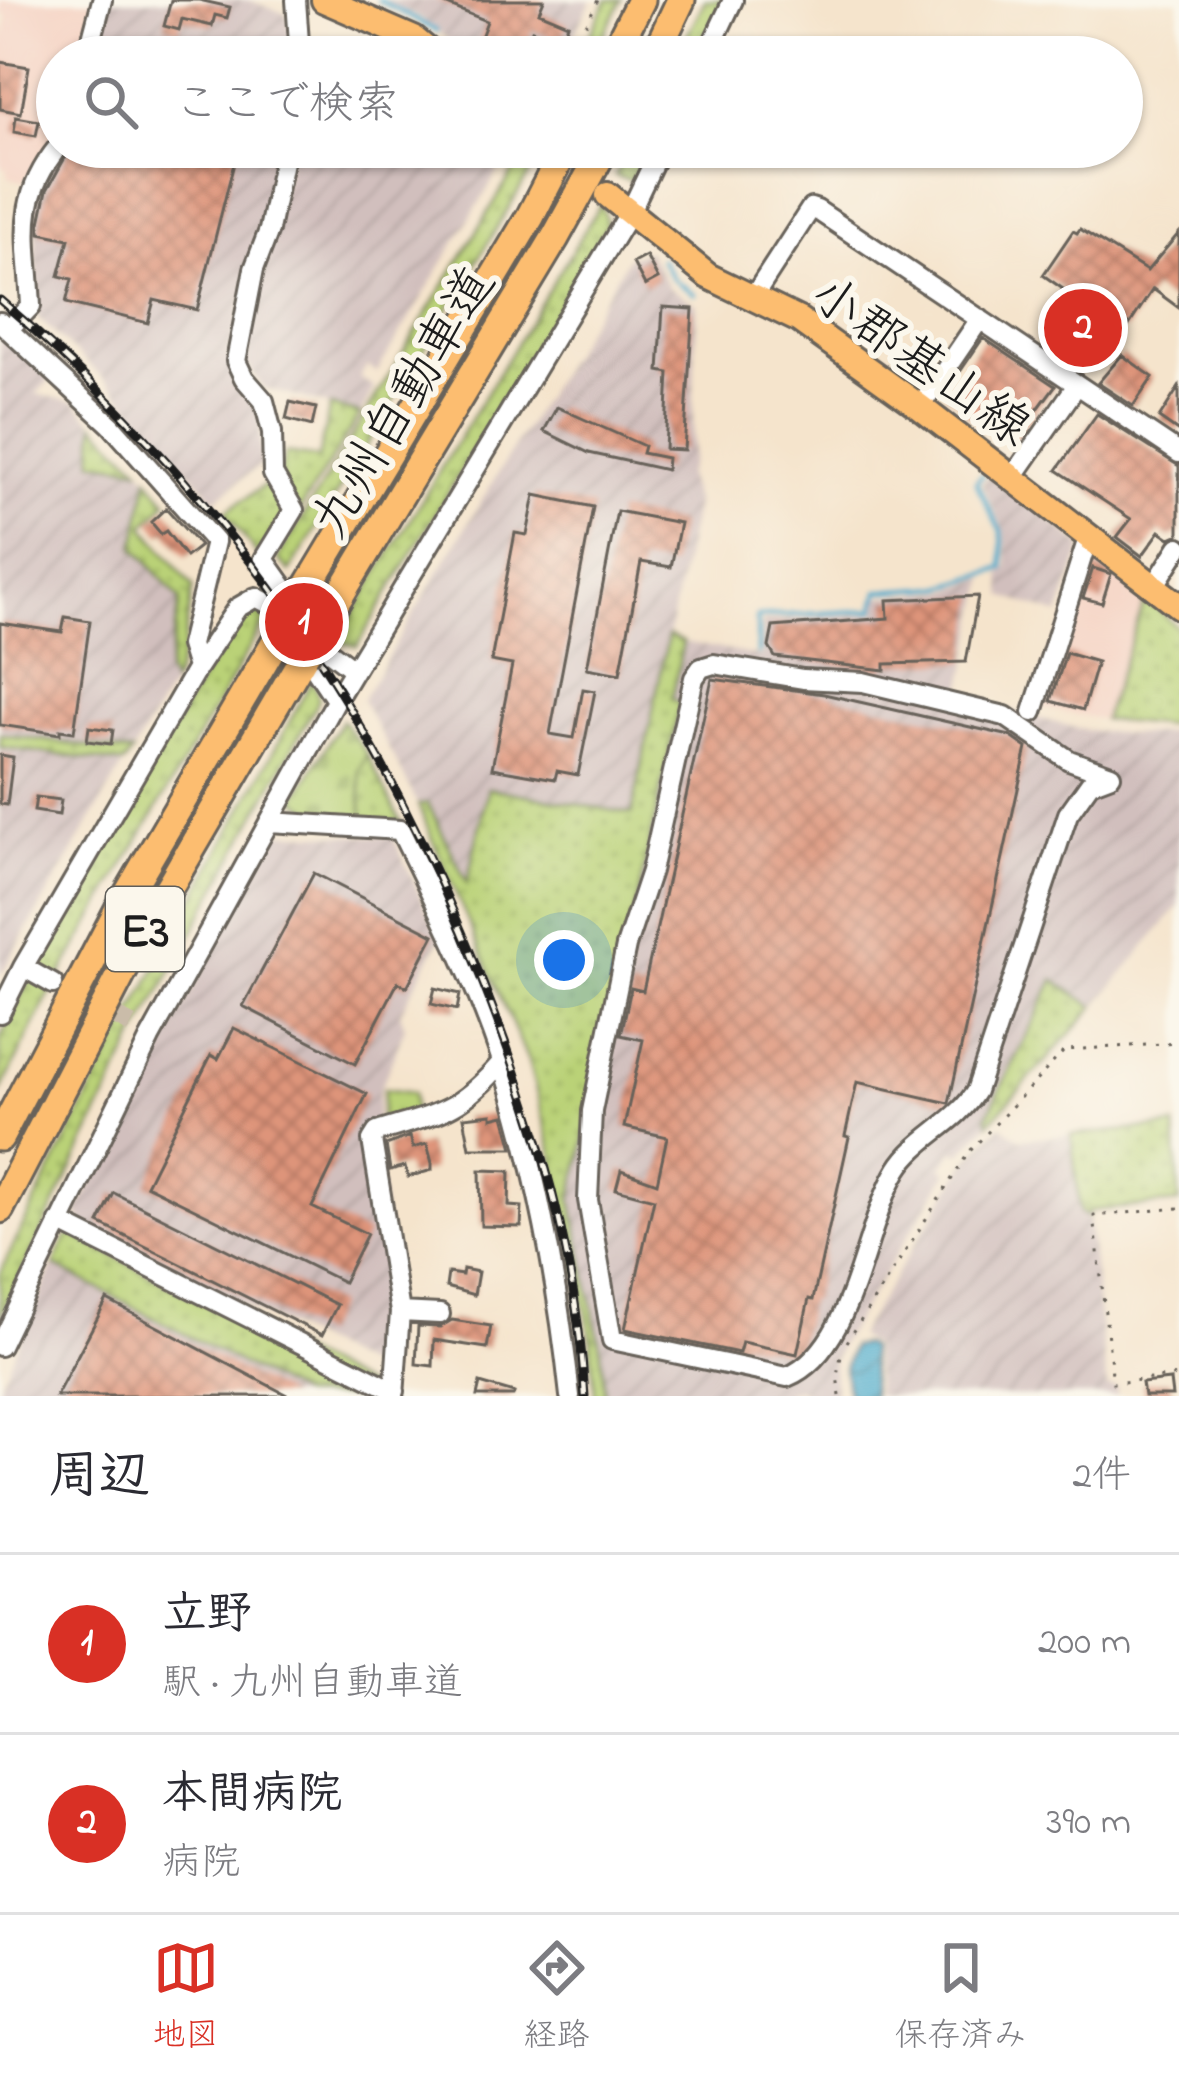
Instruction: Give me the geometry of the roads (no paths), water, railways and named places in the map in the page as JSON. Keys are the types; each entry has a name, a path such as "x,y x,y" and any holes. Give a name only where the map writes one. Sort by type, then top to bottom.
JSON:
{"highway":[{"path":"622,36 640,0"},
{"path":"664,36 681,0"},
{"name":"九州自動車道","path":"0,1137 118,909 555,168"},
{"name":"九州自動車道","path":"0,1209 139,940 593,168"}],"main road":[{"path":"324,0 406,36"},
{"name":"小郡基山線","path":"608,195 708,276 799,320 920,407 1179,606"}],"street":[{"path":"93,36 102,0"},
{"path":"296,0 299,36"},
{"path":"716,36 733,0"},
{"path":"43,168 32,184 26,207 31,306 4,325 111,425 214,542 190,645 197,668"},
{"path":"282,168 269,230 254,269 236,361 264,401 272,431 273,474 294,510 264,559 329,651 353,669"},
{"path":"0,1346 145,1034 353,669 630,212 651,168"},
{"path":"752,299 811,208 1179,453"},
{"path":"920,407 980,320"},
{"path":"1013,477 1077,385"},
{"path":"1033,712 1089,535"},
{"path":"1155,585 1179,547"},
{"path":"0,1013 22,967 184,690 237,608 256,597 273,606 336,700"},
{"path":"714,664 803,679 863,682 1005,716 1069,760 1111,775 1090,783 1068,814 976,1091 895,1173 838,1322 807,1366 787,1377 612,1340 588,1200 592,1111 626,946 650,871 694,678 701,668 714,664"},
{"path":"268,822 400,830 447,926 502,1061 539,1196 570,1396"},
{"path":"22,967 53,984"},
{"path":"59,1222 394,1394 400,1312 372,1140 377,1132 454,1108 502,1061"},
{"path":"400,1312 440,1314"}],"water":[{"path":"852,1346 869,1348 872,1396 848,1396 844,1368"}],"waterway":[{"path":"378,0 436,31"},
{"path":"661,259 673,279 695,294"},
{"path":"758,654 757,617 874,610 879,591 944,587 1004,568 1002,534 976,482 982,475"}],"tunnel":[{"path":"575,168 603,190"},
{"path":"68,991 139,1029"}],"railway":[{"path":"0,300 76,368 211,512 325,667 375,751 462,932 526,1101 571,1276 585,1396"}],"place":[{"name":"本間病院","path":"1083,328"},
{"name":"立野","path":"304,622"}]}
